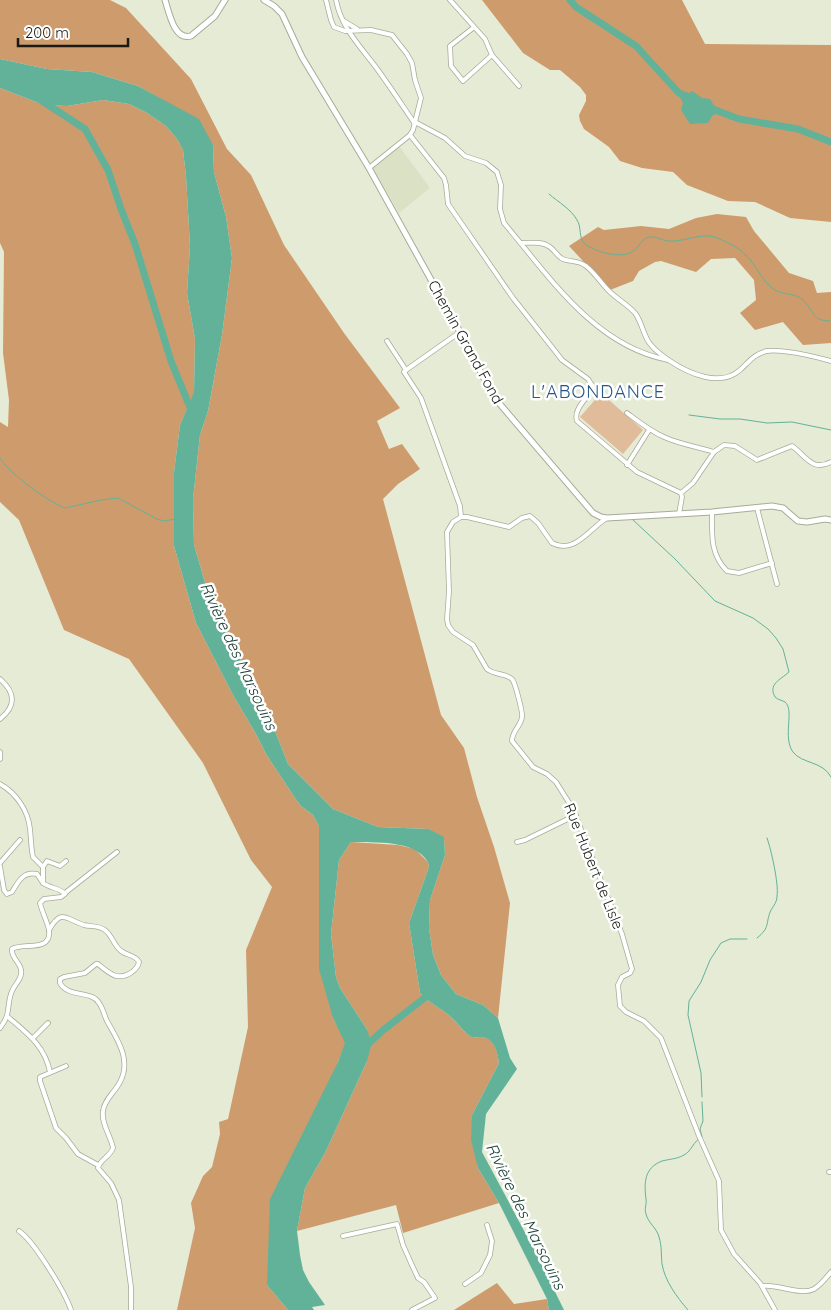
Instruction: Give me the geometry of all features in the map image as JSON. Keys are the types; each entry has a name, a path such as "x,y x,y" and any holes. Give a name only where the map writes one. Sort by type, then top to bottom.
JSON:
{"street":[{"path":"165,0 176,29 179,34 186,37 191,36 215,16 225,0"},
{"name":"Chemin Grand Fond","path":"264,0 282,14 302,57 369,168 460,332 493,396 592,513 601,518 607,518"},
{"path":"326,0 334,27 339,30 371,30 392,35 412,63 421,98 410,135 369,168"},
{"path":"336,0 341,19 348,30 415,123 445,138 465,156 486,163 497,172 501,185 501,215 504,223 582,314 599,328 641,353 670,361"},
{"path":"450,0 473,28 485,39 492,55 519,86"},
{"path":"341,19 359,30"},
{"path":"473,28 450,46 452,66 463,81 492,55"},
{"path":"410,135 444,178 448,204 510,294 562,360 588,379 592,388 603,392"},
{"path":"521,243 536,242 544,244 565,260 576,260 586,266 608,290 634,312 640,321 646,338 652,346 670,361 690,372 714,378 727,377 739,372 753,357 774,351 831,360"},
{"path":"406,370 460,332"},
{"path":"388,342 406,370 404,372 422,402 460,506 461,517 467,516 509,527 526,516 532,516 549,539 560,546 578,542 607,518 779,506 798,521 807,522 825,518 831,520"},
{"path":"592,388 577,411 577,421 637,472 681,493"},
{"path":"627,412 649,430 665,438 714,452"},
{"path":"627,465 649,430"},
{"path":"681,493 694,483 714,452 724,445 731,445 757,460 792,446 814,465 823,466 831,462"},
{"path":"679,514 681,493"},
{"path":"757,508 777,584"},
{"path":"712,512 714,551 718,560 727,571 739,573 772,563"},
{"name":"Rue Hubert de Lisle","path":"461,517 453,522 447,532 448,625 453,632 473,644 491,672 508,677 514,681 522,716 520,724 513,733 512,741 533,767 547,774 556,782 576,815 622,934 632,971 622,977 618,985 620,1006 626,1012 648,1025 661,1038 719,1182 721,1230 734,1254 763,1286 774,1310"},
{"path":"0,679 9,689 12,704 9,711 0,718"},
{"path":"0,752 0,759"},
{"path":"0,784 13,792 26,815 30,827 33,857 43,867"},
{"path":"517,842 526,840 576,815"},
{"path":"20,840 0,865 4,890 8,894 12,892 20,878 30,873 38,875 43,884 65,893"},
{"path":"49,930 40,903 44,899 61,897 117,852"},
{"path":"43,884 43,867 47,861 60,866 66,861"},
{"path":"0,1028 8,1017 12,992 21,973 20,966 11,953 12,949 18,946 34,946 44,943 54,921 62,917 70,918 86,926 101,928 108,932 122,952 136,957 139,962 137,968 122,977 115,977 96,964 86,974 64,977 60,980 62,987 69,991 91,997 99,1002 106,1020 118,1040 124,1059 123,1075 103,1109 104,1121 112,1148 110,1153 98,1165"},
{"path":"8,1017 33,1038 44,1053 50,1072"},
{"path":"33,1038 48,1023"},
{"path":"66,1066 50,1072 39,1079 54,1126 78,1154 98,1165 100,1172 114,1187 119,1200 131,1287 131,1310"},
{"path":"343,1236 397,1224 418,1278 424,1282 434,1298 412,1310"},
{"path":"465,1284 481,1274 490,1255 492,1241 487,1225"},
{"path":"19,1231 30,1241 65,1295 71,1310"},
{"path":"763,1286 808,1291 819,1285 831,1272"}],"shaded area":[{"path":"0,0 110,0 126,8 191,79 227,149 251,175 284,245 344,333 400,408 377,421 389,449 402,444 420,469 398,484 383,499 441,715 464,748 510,903 498,1018 483,1005 456,994 441,975 433,955 429,928 430,900 445,855 444,838 429,829 378,827 333,809 288,764 262,698 213,610 194,545 193,499 200,435 208,411 222,335 232,258 226,217 214,172 213,145 163,100 138,86 92,72 47,69 0,59"},
{"path":"482,0 682,0 705,44 831,45 831,222 790,218 755,202 728,201 687,185 673,172 642,168 620,161 609,147 584,129 579,115 586,101 586,95 580,87 560,70 550,70 523,53"},
{"path":"0,88 44,105 67,106 103,100 129,104 166,126 183,150 190,246 187,293 195,339 194,393 180,425 174,472 174,546 196,623 233,695 266,754 295,798 301,806 313,815 319,826 333,1018 346,1043 338,1062 267,1285 288,1310 177,1310 195,1228 191,1203 203,1176 212,1167 220,1134 219,1122 228,1119 248,1027 246,950 272,887 251,860 203,763 129,659 64,630 19,520 0,502 0,422 8,427 9,400 3,353 4,252 0,243"},
{"path":"399,146 430,188 399,213 373,168"},
{"path":"717,214 746,217 754,231 789,273 813,281 817,293 831,292 831,343 803,345 783,322 755,330 740,313 756,300 754,280 735,258 711,259 696,272 661,261 655,262 639,271 633,281 610,290 569,246 598,227 604,230 641,226 669,229 696,218"},
{"path":"601,393 643,430 623,454 580,417"},
{"path":"351,842 398,845 415,849 428,862 429,867 409,923 420,993 455,1020 473,1038 485,1037 489,1039 495,1046 499,1063 472,1115 478,1168 499,1203 403,1233 396,1205 297,1231 305,1188 326,1151 367,1061 368,1031 340,988 336,977 331,934 339,860"},
{"path":"497,1283 514,1304 547,1299 549,1310 454,1310"}],"water":[{"path":"0,59 47,69 92,72 138,86 199,119 213,145 214,172 226,217 232,258 222,335 208,411 200,435 193,499 194,545 213,610 262,698 288,764 333,809 378,827 429,829 444,837 445,855 430,900 429,928 433,955 441,975 456,994 483,1005 498,1018 510,1058 517,1069 486,1114 482,1152 564,1310 549,1310 547,1299 499,1203 478,1168 471,1140 472,1115 499,1063 495,1046 489,1039 484,1037 473,1038 470,1036 455,1020 420,993 409,923 429,867 428,862 413,849 382,843 351,842 339,860 331,934 336,977 340,988 368,1031 371,1046 367,1061 326,1151 305,1188 297,1231 303,1270 325,1305 312,1307 314,1310 288,1310 267,1285 270,1199 338,1062 345,1043 333,1018 319,969 319,826 313,815 301,806 295,798 266,754 233,695 196,623 174,546 174,472 180,425 194,392 195,339 187,293 190,246 183,150 166,126 129,104 103,100 67,106 44,105 0,88"},
{"path":"692,91 702,98 710,99 717,110 717,114 713,115 708,123 690,124 681,110 683,103 679,96 682,92 689,93"}],"waterway":[{"path":"570,0 576,7 636,46 679,93 689,97"},
{"path":"39,99 85,129 108,170 135,244 171,361 193,412"},
{"path":"710,108 739,119 798,129 831,142"},
{"path":"549,194 574,216 583,242 595,250 621,255 632,252 649,237 669,241 702,236 714,237 743,252 766,282 775,290 800,298 816,317 824,321 831,321"},
{"path":"689,415 767,423 792,422 831,430"},
{"path":"0,458 12,472 30,486 65,508 118,498 157,519 164,521 176,519"},
{"path":"632,519 675,559 715,601 753,618 768,629 776,638 783,649 789,672 774,685 773,693 777,699 785,702 788,706 790,746 797,756 823,768 831,777"},
{"path":"757,938 766,928 769,914 777,898 776,875 767,838"},
{"path":"702,1097 701,1073 688,1015 689,1001 721,943 730,939 747,939"},
{"path":"364,1048 382,1031 431,993"},
{"path":"688,1310 672,1288 663,1270 659,1237 645,1212 645,1182 649,1172 656,1164 684,1155 702,1137 700,1129 703,1121 702,1102"}],"district":[{"name":"L'ABONDANCE","path":"598,391"}],"water label":[{"name":"Rivière des Marsouins","path":"239,656"},
{"name":"Rivière des Marsouins","path":"526,1216"}]}
